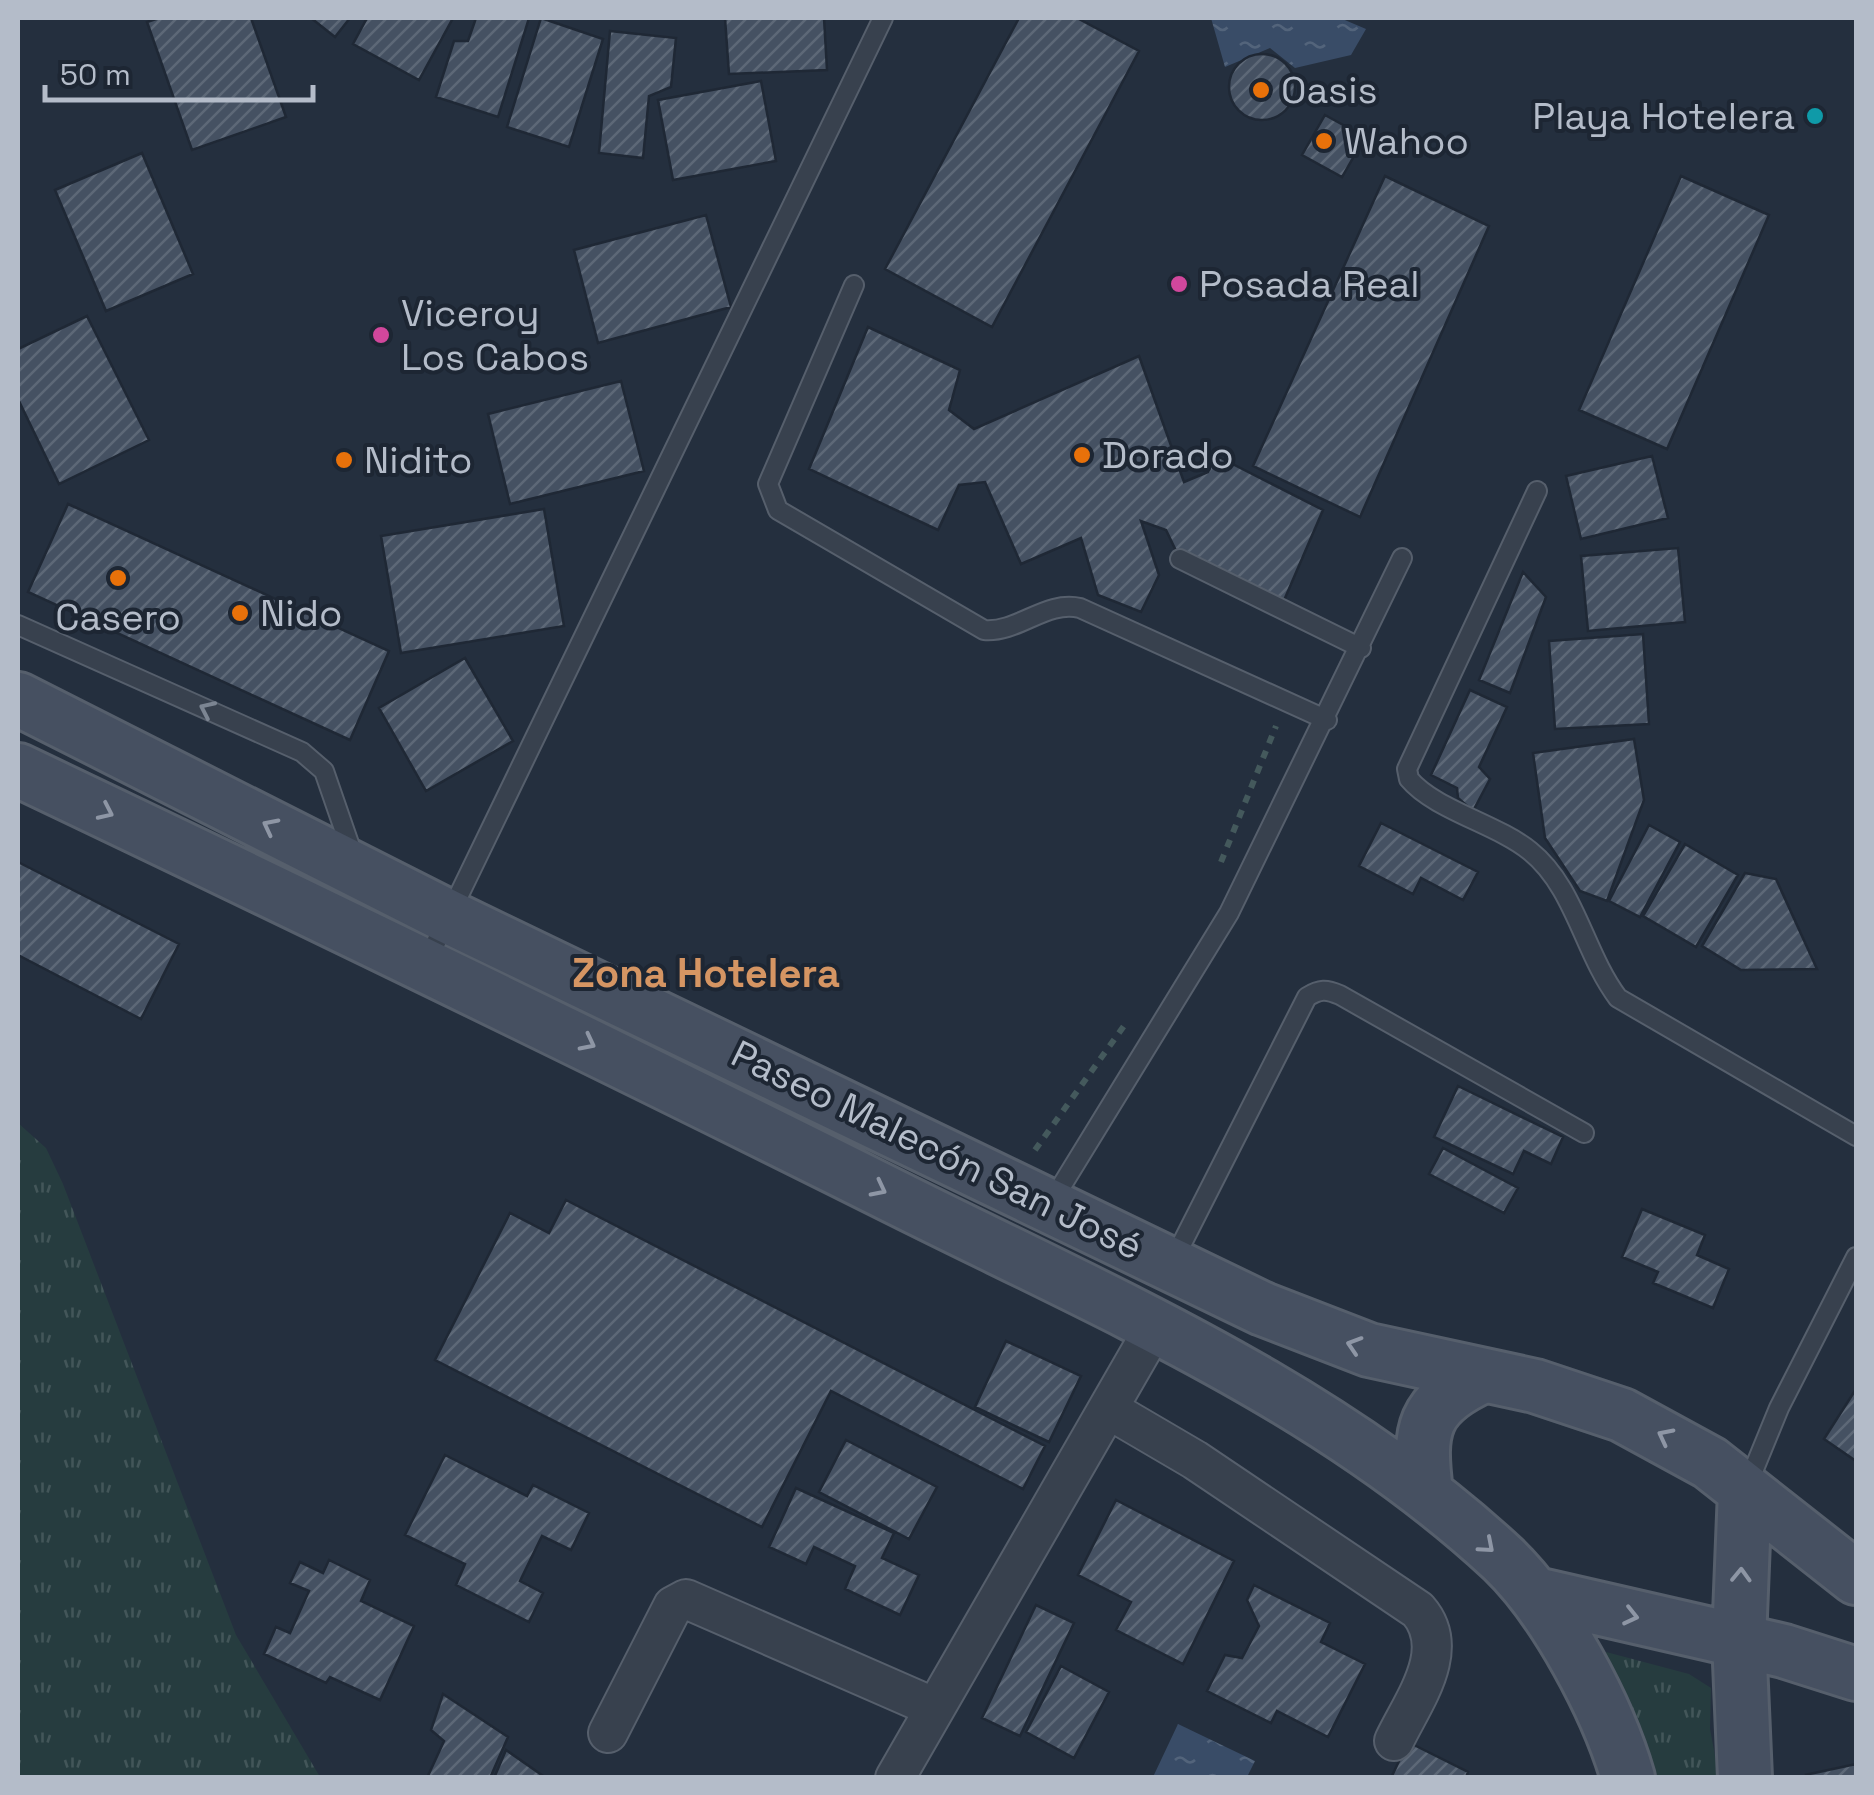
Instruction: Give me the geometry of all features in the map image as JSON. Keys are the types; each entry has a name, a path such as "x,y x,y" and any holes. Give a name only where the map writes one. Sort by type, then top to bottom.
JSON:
{"main road":[{"name":"Paseo Malecón San José","path":"18,699 449,917 1315,1332 1369,1350 1535,1386 1622,1415 1677,1441 1856,1578"},
{"name":"Paseo Malecón San José","path":"18,770 518,1008 1237,1368 1426,1492 1536,1594"},
{"path":"518,1008 540,961"},
{"path":"1426,1492 1421,1450 1424,1426 1436,1404 1482,1376"},
{"path":"1745,1491 1739,1640 1745,1778"},
{"path":"1536,1594 1739,1640 1856,1674"},
{"path":"1536,1594 1600,1712 1628,1778"}],"street":[{"path":"895,1778 1156,1325"},
{"path":"1108,1409 1195,1460 1418,1610 1428,1622 1434,1652 1394,1740"},
{"path":"608,1733 673,1606 686,1599 933,1708"}],"lane":[{"path":"426,964 882,18"},
{"path":"854,285 768,484 778,510 984,630 1009,627 1058,607 1080,608 1327,720"},
{"path":"1537,492 1406,768 1409,779 1529,850 1548,868 1602,977 1618,998 1856,1136"},
{"path":"1051,1204 1230,913 1327,720 1402,558"},
{"path":"1180,559 1361,648"},
{"path":"18,625 314,761 324,771 358,870"},
{"path":"1172,1262 1307,997 1316,992 1326,989 1340,994 1584,1133"},
{"path":"1745,1491 1778,1408 1856,1258"}],"path":[{"path":"1216,874 1286,701"},
{"path":"1037,1151 1127,1022"}],"green space":[{"path":"18,1123 46,1148 63,1184 236,1635 320,1777 18,1777"},
{"path":"1606,1652 1689,1674 1711,1688 1710,1729 1719,1777 1648,1777 1605,1668"}],"water":[{"path":"1211,18 1340,18 1366,29 1351,55 1295,68 1270,48 1225,67"},
{"path":"1178,1724 1255,1761 1247,1777 1153,1777"}],"building":[{"path":"159,18 251,18 286,117 192,150 147,22"},
{"path":"311,18 350,18 335,37"},
{"path":"367,18 453,18 419,80 353,44"},
{"path":"476,18 529,18 498,117 436,97 454,41 468,41"},
{"path":"541,18 603,39 569,147 507,127"},
{"path":"725,18 824,18 827,70 729,74"},
{"path":"1019,18 1077,18 1139,51 992,327 885,269"},
{"path":"610,31 676,38 671,87 649,96 643,158 599,153"},
{"name":"Oasis","path":"1262,54 1285,64 1295,87 1285,110 1262,120 1239,110 1229,87 1239,64"},
{"path":"761,81 776,161 673,180 658,100"},
{"path":"1325,115 1365,137 1342,177 1302,155"},
{"path":"142,153 193,274 106,311 55,190"},
{"path":"1385,176 1489,226 1360,517 1253,466"},
{"path":"1681,176 1769,215 1667,449 1579,410"},
{"path":"706,215 731,307 598,343 574,250"},
{"path":"87,316 149,440 59,484 18,399 18,349"},
{"path":"868,327 960,370 949,410 974,429 1139,356 1184,482 1208,472 1213,454 1323,510 1282,605 1179,557 1166,530 1141,521 1159,575 1141,612 1098,595 1081,538 1021,564 985,482 959,485 938,530 809,469"},
{"path":"621,381 644,471 510,504 488,414"},
{"path":"1652,456 1668,518 1581,539 1566,476"},
{"path":"68,504 389,651 350,740 28,592"},
{"path":"544,509 564,626 401,653 381,536"},
{"path":"1678,548 1685,622 1588,631 1581,556"},
{"path":"1523,572 1546,597 1510,693 1479,680"},
{"path":"1643,634 1649,724 1555,729 1549,641"},
{"path":"465,658 513,741 426,791 379,708"},
{"path":"1470,690 1507,707 1479,767 1490,779 1473,811 1458,798 1457,788 1431,775"},
{"path":"1634,739 1644,800 1607,901 1580,891 1545,838 1533,753"},
{"path":"1381,823 1478,872 1463,900 1421,878 1413,894 1359,866"},
{"path":"1649,825 1680,842 1640,917 1609,901"},
{"path":"1685,844 1738,875 1696,947 1643,916"},
{"path":"18,862 179,944 141,1019 18,955"},
{"path":"1745,873 1776,879 1817,969 1741,970 1702,946"},
{"path":"1458,1086 1563,1137 1551,1164 1524,1151 1513,1174 1434,1137"},
{"path":"1443,1148 1518,1188 1504,1213 1429,1174"},
{"path":"566,1200 1045,1446 1023,1489 831,1391 762,1527 435,1360 510,1213 549,1233"},
{"path":"1642,1209 1705,1235 1697,1255 1729,1269 1713,1308 1653,1283 1658,1272 1622,1257"},
{"path":"1006,1341 1081,1376 1049,1442 975,1407"},
{"path":"1856,1389 1856,1461 1824,1439"},
{"path":"846,1440 937,1487 909,1539 819,1492"},
{"path":"445,1455 527,1496 533,1485 589,1513 571,1550 542,1536 520,1581 543,1593 529,1622 456,1585 465,1564 405,1535"},
{"path":"796,1488 894,1533 882,1558 919,1575 900,1615 845,1589 855,1566 814,1547 806,1564 769,1547"},
{"path":"1116,1500 1234,1561 1183,1664 1116,1630 1131,1602 1078,1575"},
{"path":"329,1560 370,1580 361,1601 414,1626 380,1700 330,1677 326,1683 264,1654 276,1627 290,1633 309,1591 290,1583 300,1562 323,1573"},
{"path":"1254,1585 1330,1623 1321,1642 1365,1664 1328,1737 1277,1711 1271,1723 1207,1691 1225,1655 1242,1658 1259,1626 1247,1600"},
{"path":"1036,1605 1074,1623 1020,1736 982,1718"},
{"path":"1061,1666 1109,1692 1074,1758 1026,1732"},
{"path":"443,1694 508,1737 490,1778 427,1778 444,1741 431,1730"},
{"path":"1408,1742 1468,1772 1466,1778 1391,1778"},
{"path":"506,1750 546,1778 494,1778"},
{"path":"1856,1764 1856,1778 1805,1775"}],"place":[{"name":"Oasis","path":"1261,90"},
{"name":"Playa Hotelera","path":"1815,116"},
{"name":"Wahoo","path":"1324,141"},
{"name":"Posada Real","path":"1179,284"},
{"name":"Viceroy Los Cabos","path":"381,335"},
{"name":"Dorado","path":"1082,455"},
{"name":"Nidito","path":"344,460"},
{"name":"Casero","path":"118,578"},
{"name":"Nido","path":"240,613"}],"district":[{"name":"Zona Hotelera","path":"706,973"}]}
